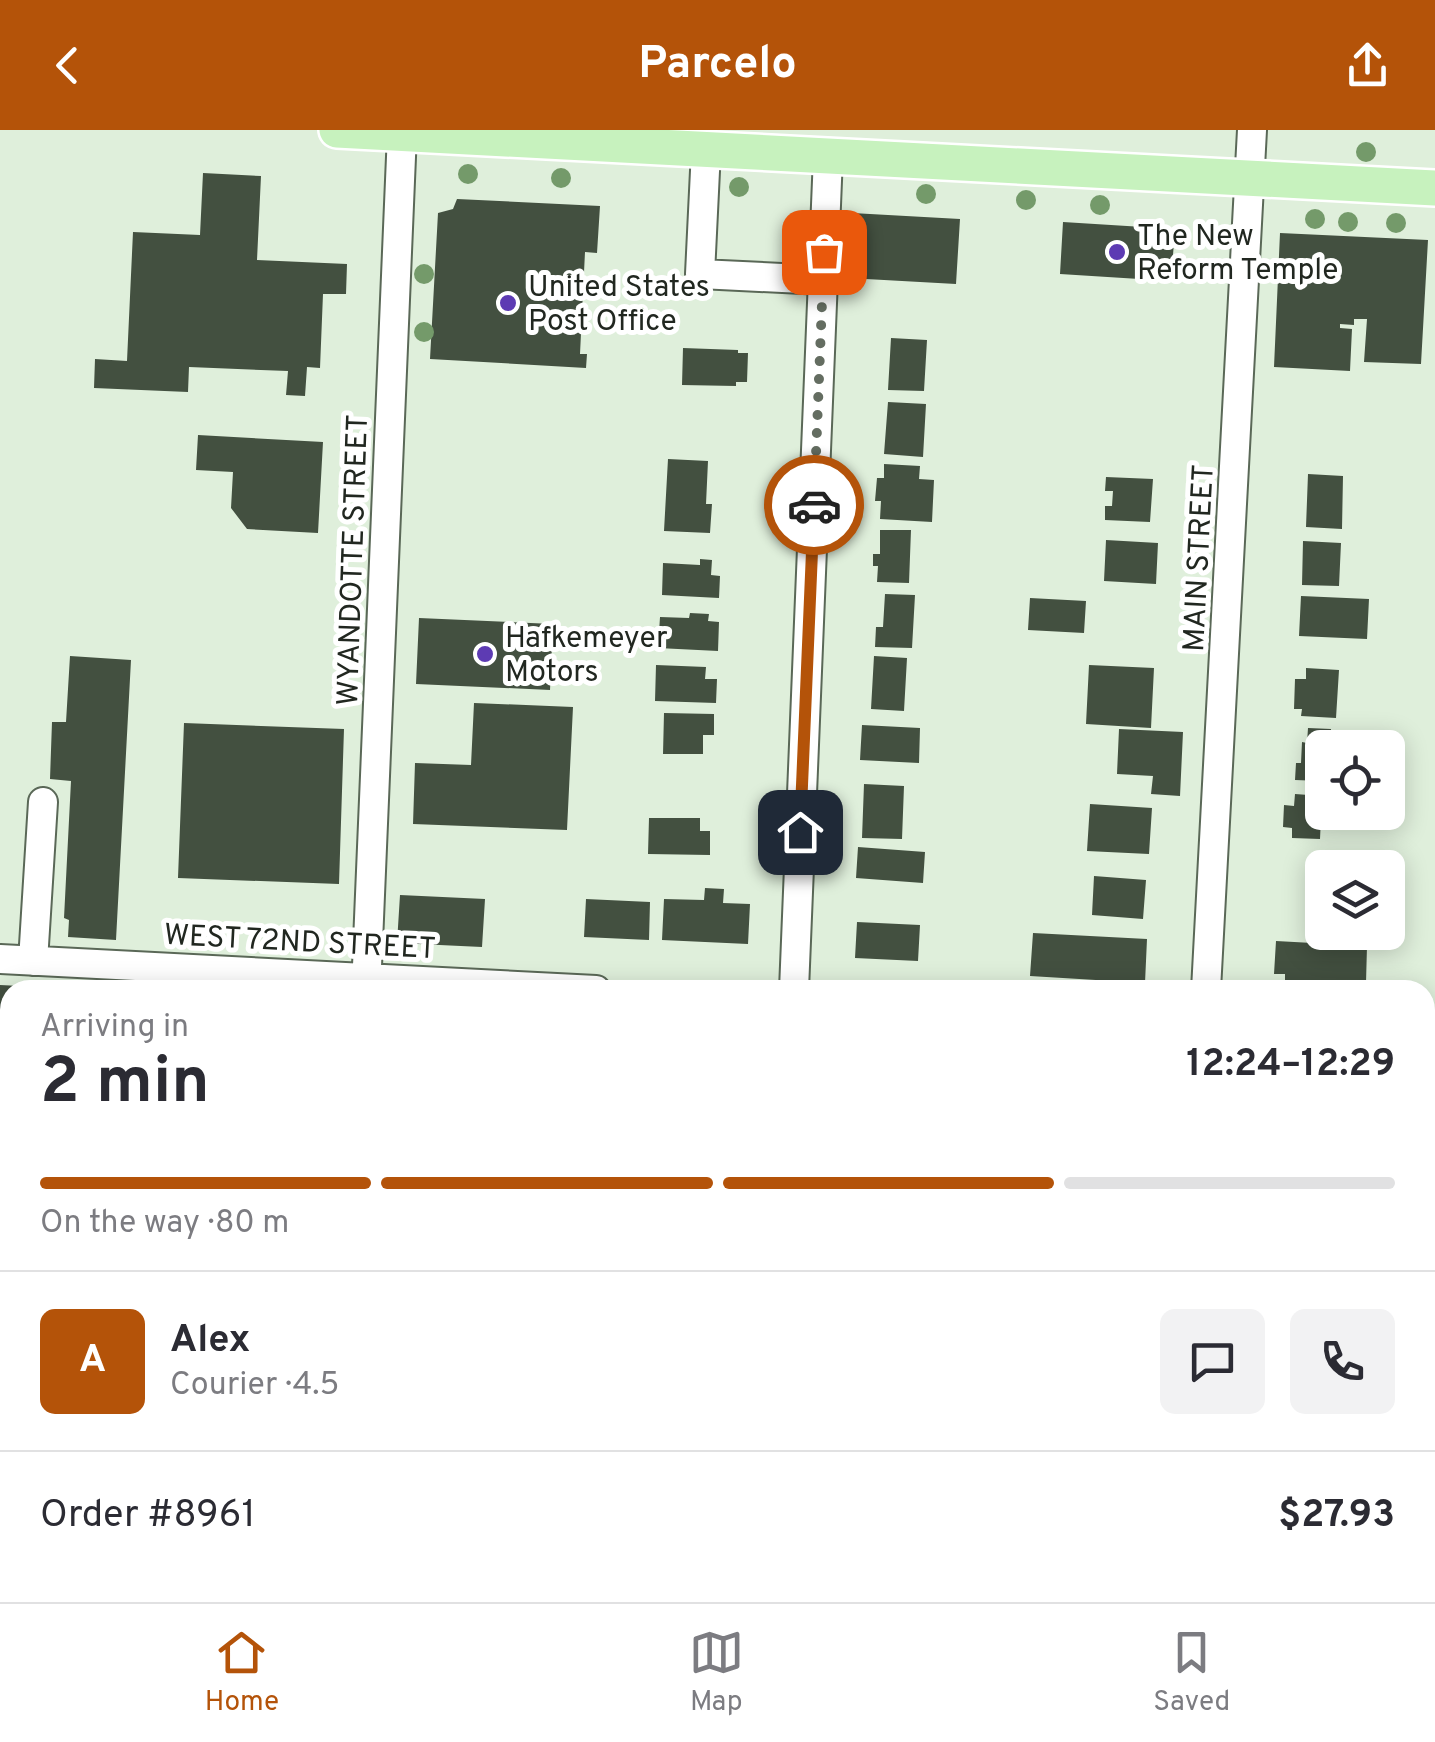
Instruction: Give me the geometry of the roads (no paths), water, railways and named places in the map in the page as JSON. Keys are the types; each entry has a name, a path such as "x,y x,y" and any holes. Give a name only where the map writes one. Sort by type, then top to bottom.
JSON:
{"main road":[{"path":"337,130 1435,188"}],"street":[{"name":"MAIN STREET","path":"1207,980 1252,130"},
{"name":"WYANDOTTE STREET","path":"366,980 402,133"},
{"path":"706,150 700,274 823,280"},
{"path":"794,980 828,156"},
{"path":"33,961 43,802"},
{"name":"WEST 72ND STREET","path":"0,959 321,980"}],"place":[{"name":"The New Reform Temple","path":"1117,252"},
{"name":"United States Post Office","path":"508,303"},
{"name":"Hafkemeyer Motors","path":"485,654"}]}
